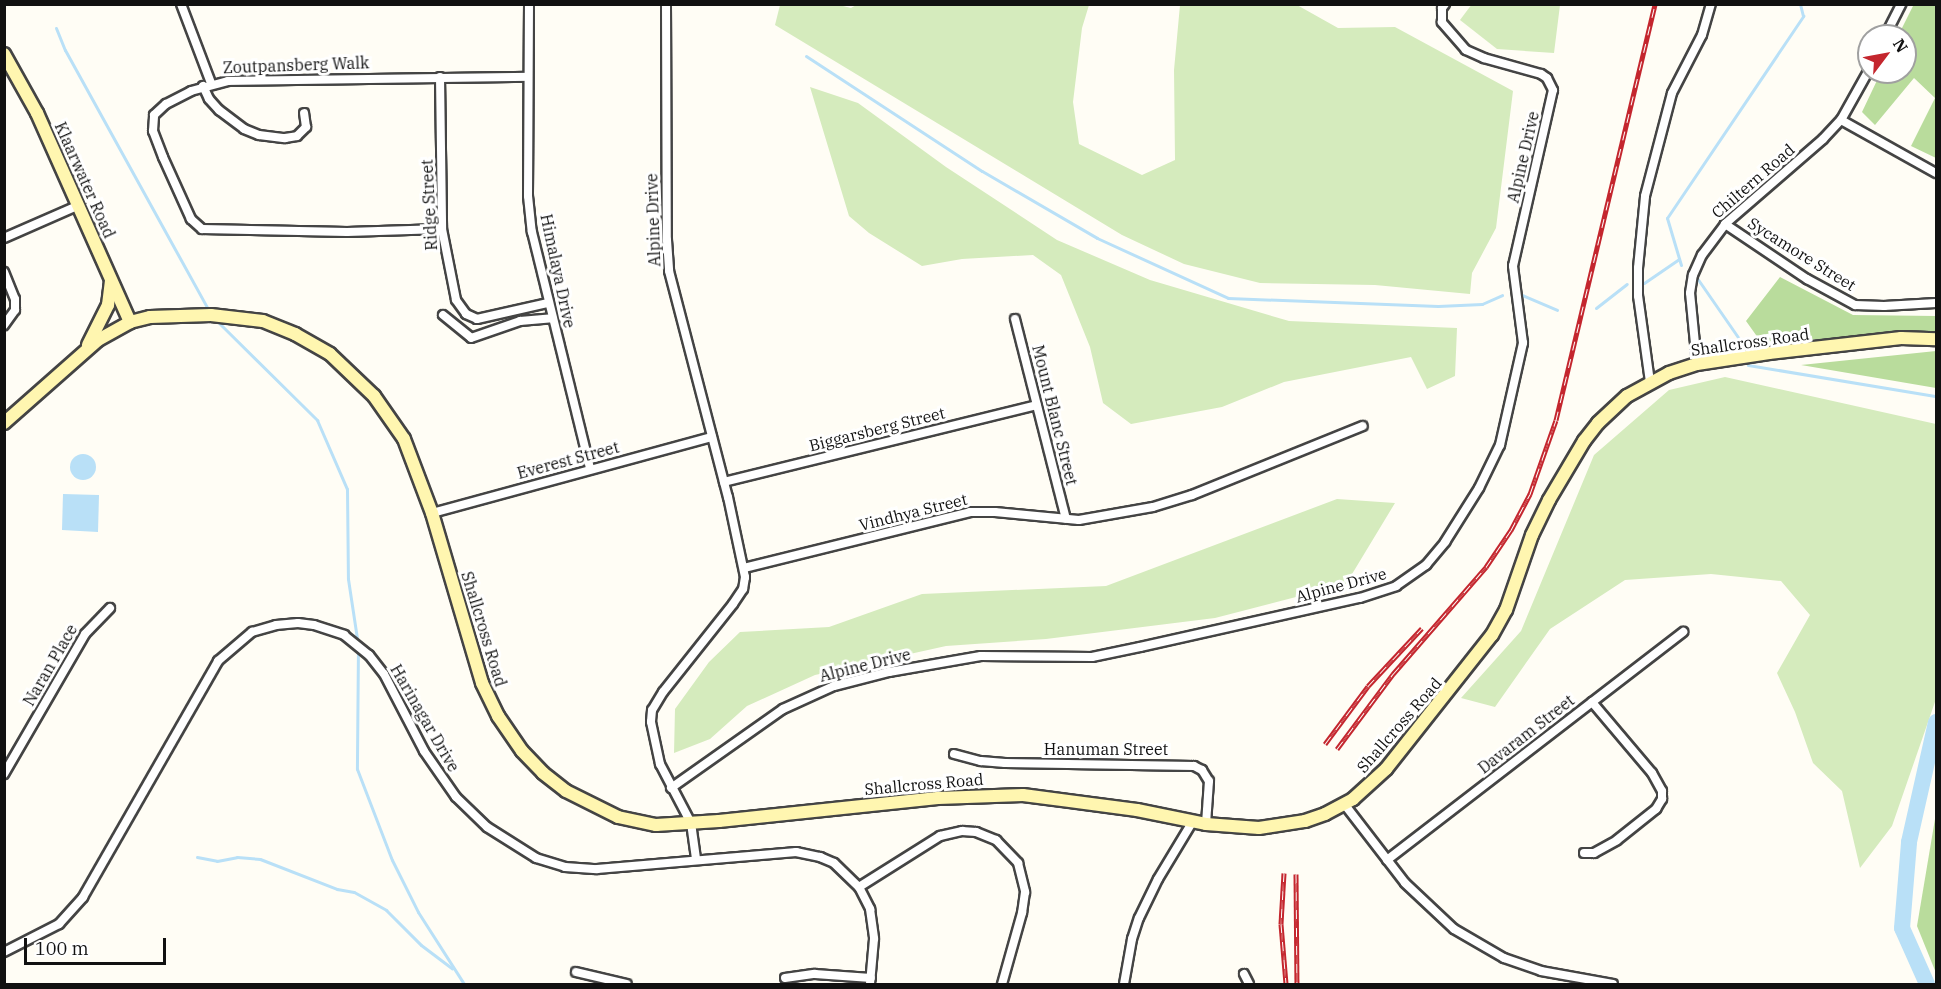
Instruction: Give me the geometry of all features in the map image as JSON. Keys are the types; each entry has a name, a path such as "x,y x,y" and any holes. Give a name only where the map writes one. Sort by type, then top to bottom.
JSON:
{"street":[{"path":"181,4 197,51 209,99 219,110 244,129 259,135 297,136 306,128 304,113"},
{"name":"Himalaya Drive","path":"529,4 530,215 548,303 590,468"},
{"name":"Alpine Drive","path":"666,4 667,254 678,307 744,568 743,588 663,692 652,710 653,737 660,764 691,823 696,860"},
{"name":"Alpine Drive","path":"671,788 783,709 834,686 889,672 981,656 1071,658 1102,655 1360,598 1396,586 1426,565 1445,542 1479,488 1500,445 1523,343 1514,266 1553,90 1541,74 1484,58 1466,50 1442,22 1445,4"},
{"path":"1650,382 1638,296 1638,268 1645,196 1672,93 1702,35 1710,4"},
{"path":"1892,24 1901,4"},
{"name":"Klaarwater Road","path":"4,54 37,113 130,322"},
{"name":"Ridge Street","path":"440,77 442,229 456,300 466,314 477,319 487,319 548,303"},
{"name":"Zoutpansberg Walk","path":"442,229 335,232 202,229 190,219 163,157 152,122 154,115 166,104 207,85 249,80 528,77"},
{"name":"Chiltern Road","path":"1697,364 1691,311 1693,275 1702,255 1725,224 1823,139 1841,120 1861,84"},
{"path":"1841,120 1936,173"},
{"path":"4,238 79,205"},
{"name":"Sycamore Street","path":"1725,224 1807,279 1855,305 1936,303"},
{"path":"4,272 15,299 15,310 4,326"},
{"path":"87,348 108,305 111,280"},
{"name":"Shallcross Road","path":"4,423 87,348 130,322 176,315 239,317 263,321 295,333 330,354 353,373 391,417 416,466 482,683 498,716 522,751 543,773 566,791 618,817 656,825 983,795 1023,795 1072,800 1206,824 1279,827 1305,821 1345,804 1386,770 1492,635 1515,590 1532,535 1549,500 1584,441 1614,407 1650,382 1697,364 1769,353 1901,338 1936,339"},
{"path":"443,315 471,338 520,321 552,318"},
{"name":"Mount Blanc Street","path":"1015,319 1066,519"},
{"name":"Biggarsberg Street","path":"724,482 1037,405"},
{"name":"Vindhya Street","path":"744,568 970,512 1092,519 1172,502 1363,426"},
{"name":"Everest Street","path":"432,513 590,468 712,437"},
{"name":"Naran Place","path":"4,774 85,634 110,608"},
{"name":"Harinagar Drive","path":"4,952 58,924 83,897 218,661 252,632 286,623 327,628 344,635 369,655 384,674 424,751 456,797 470,813 522,851 551,864 580,868 783,852 808,853 834,863 859,886 870,909 873,925 871,981"},
{"name":"Davaram Street","path":"1387,860 1683,632"},
{"path":"1584,853 1594,853 1617,840 1656,809 1662,799 1662,791 1652,773 1592,702"},
{"name":"Hanuman Street","path":"954,754 981,761 1005,763 1194,766 1206,774 1209,781 1206,824"},
{"path":"1345,804 1387,860 1437,916 1475,943 1504,958 1541,971 1614,984"},
{"path":"1124,984 1130,947 1139,918 1192,821"},
{"path":"859,886 940,836 962,831 976,832 996,840 1018,863 1025,892 1022,913 1002,984"},
{"path":"576,972 627,984"},
{"path":"785,978 815,974 871,981"},
{"path":"1244,974 1249,984"}],"green space":[{"path":"858,4 1089,5 1082,28 1073,102 1079,144 1142,175 1175,160 1174,70 1180,5 1297,5 1338,28 1395,27 1513,91 1496,228 1472,273 1470,294 1375,285 1260,283 1184,264 1122,235 775,25 780,5 839,5 851,8"},
{"path":"1472,4 1560,5 1554,53 1497,49 1460,20"},
{"path":"1914,4 1936,5 1936,158 1911,146 1935,98 1917,81 1917,24 1904,24"},
{"path":"1875,84 1909,84 1875,125 1862,112"},
{"path":"810,87 858,103 946,167 1057,240 1150,280 1289,321 1457,328 1455,376 1427,389 1411,357 1284,382 1222,407 1131,424 1103,403 1090,347 1061,275 1033,255 962,259 922,266 869,233 849,216"},
{"path":"1780,277 1853,315 1936,316 1936,333 1761,342 1746,321"},
{"path":"1936,351 1936,388 1801,365"},
{"path":"1725,377 1936,424 1936,699 1892,826 1860,868 1842,791 1813,763 1795,712 1777,673 1810,615 1781,581 1711,574 1625,580 1550,629 1495,707 1461,698 1521,631 1594,455 1669,390"},
{"path":"1337,499 1395,503 1346,584 1215,618 1046,639 946,646 815,675 747,706 710,739 674,753 675,709 709,662 740,632 829,627 922,594 1106,586"},
{"path":"1936,813 1936,973 1917,926"}],"water":[{"path":"83,454 92,458 96,467 92,476 83,480 74,476 70,467 74,458"},
{"path":"63,494 99,495 98,532 62,530"}],"waterway":[{"path":"1681,265 1667,218 1803,16 1800,4"},
{"path":"56,28 65,50 209,311"},
{"path":"806,56 982,171 1097,238 1228,298 1438,306 1482,304 1502,295"},
{"path":"1644,283 1679,259"},
{"path":"1697,278 1744,346"},
{"path":"1596,308 1627,284"},
{"path":"1522,295 1557,310"},
{"path":"215,319 317,420 347,489 348,579 358,645 357,769 392,860 418,912 464,984"},
{"path":"1748,365 1936,396"},
{"path":"1927,984 1902,928 1909,842 1936,722"},
{"path":"197,857 217,861 237,857 260,859 337,889 354,892 386,910 421,945 452,968"}],"railway":[{"path":"1337,749 1393,674 1486,567 1511,530 1530,494 1556,420 1655,4"},
{"path":"1325,744 1368,686 1422,628"},
{"path":"1284,873 1281,924 1286,984"},
{"path":"1296,874 1297,984"}]}
